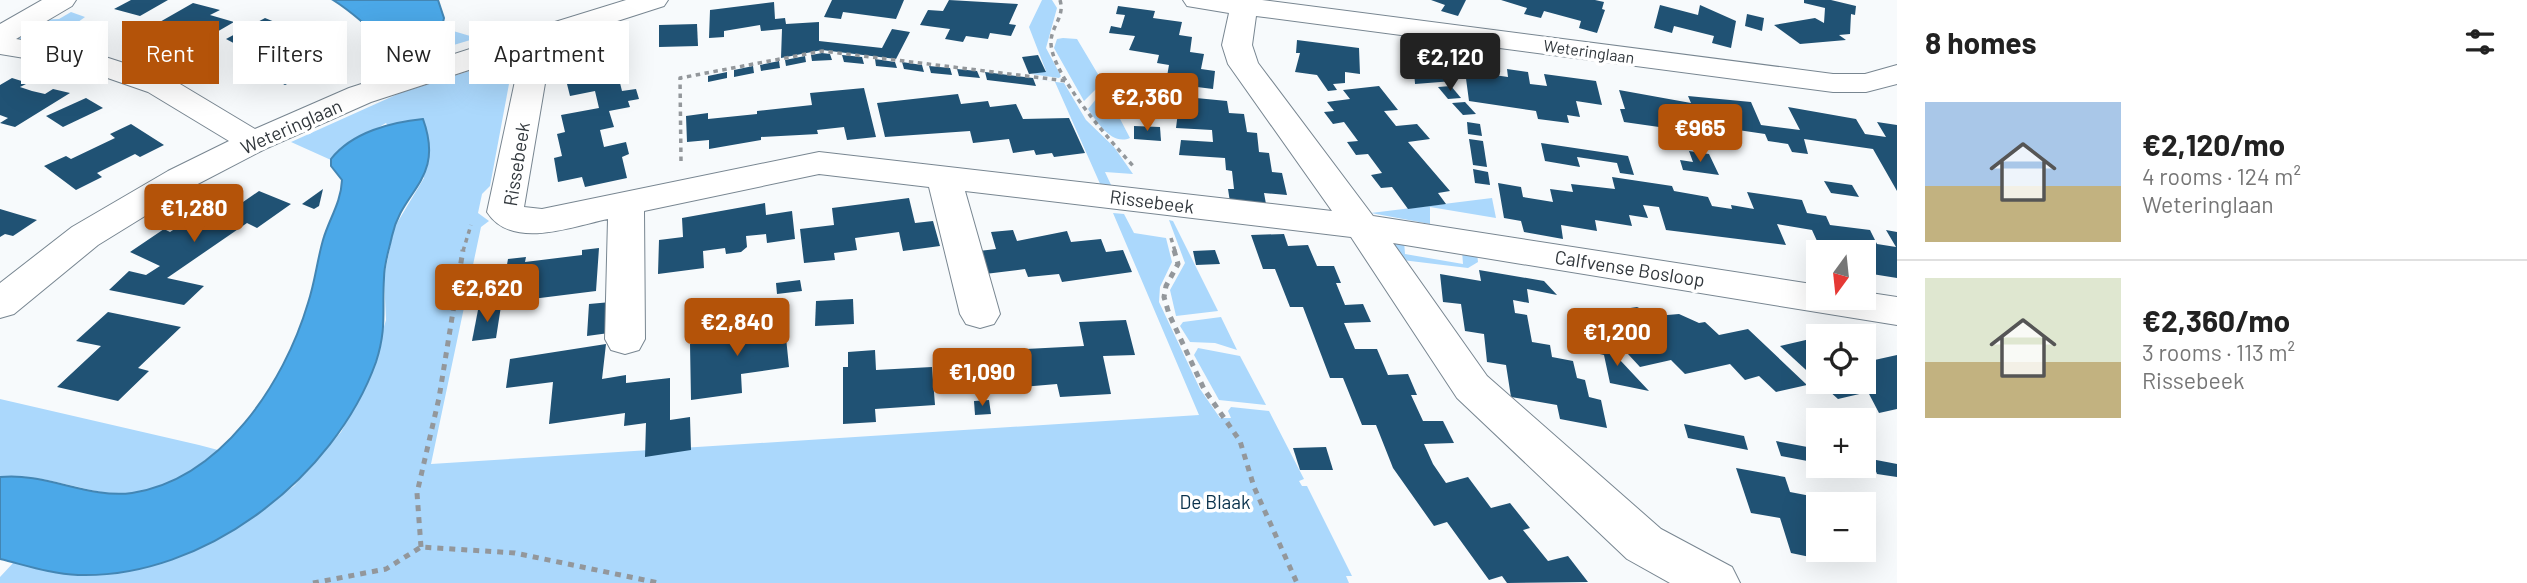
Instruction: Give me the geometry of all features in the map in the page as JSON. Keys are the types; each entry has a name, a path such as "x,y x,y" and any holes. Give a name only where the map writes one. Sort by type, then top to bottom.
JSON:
{"street":[{"path":"0,36 62,0"},
{"name":"Weteringlaan","path":"587,21 654,0"},
{"name":"Weteringlaan","path":"1196,0 1833,83 1866,83 1897,75"},
{"path":"1244,6 1237,45 1243,64 1362,226 1472,387 1644,544 1715,583"},
{"path":"0,45 79,58 159,85 253,142"},
{"name":"Weteringlaan","path":"0,304 85,236 180,180 253,142 360,95 469,59"},
{"name":"Rissebeek","path":"530,84 505,212 522,221 542,221 819,163 943,175 1362,226"},
{"path":"943,175 980,314"},
{"path":"625,339 626,202"},
{"name":"Calfvense Bosloop","path":"1362,226 1897,311"}],"path":[{"path":"1060,0 1063,11 1051,48 1091,121 1128,158 1153,201 1178,257 1178,264 1166,286 1164,297 1169,314 1204,389 1240,441 1254,487 1297,583"},
{"path":"682,191 680,78 822,51 1068,81"},
{"path":"421,547 417,493 439,398 464,246 470,225 505,212"},
{"path":"313,583 386,569 421,547 515,553 659,583"}],"green space":[{"path":"1042,0 1052,0 1057,8 1046,48 1061,76 1059,78 1031,74 1046,71 1029,27"},
{"path":"71,12 85,17 79,21 33,21 59,19"},
{"path":"455,32 469,36 469,40 455,45"},
{"path":"1057,39 1077,39 1105,86 1097,88 1084,101 1054,48"},
{"name":"De Blaak","path":"469,71 469,84 509,84 490,186 482,194 478,213 489,221 481,227 431,464 1199,415 1113,213 1124,214 1134,233 1166,238 1172,262 1160,287 1159,302 1200,389 1220,418 1231,418 1228,411 1231,407 1269,411 1304,479 1299,481 1302,486 1307,486 1352,576 1346,576 1349,583 0,583 0,577 14,562 80,575 155,563 231,531 294,486 341,432 367,384 386,320 384,277 394,228 424,178 386,123 347,146 331,160 291,142 400,93 428,84 455,84 455,76"},
{"path":"1033,79 1064,83 1086,120 1114,147 1133,174 1105,172 1112,187 1101,186 1055,82"},
{"path":"1106,92 1130,138 1123,140 1111,136 1088,109 1101,93"},
{"path":"1492,198 1496,218 1430,207 1430,224 1371,213"},
{"path":"1169,220 1173,221 1218,311 1176,316 1170,290 1185,263"},
{"path":"1385,236 1404,241 1405,254 1463,264 1462,250 1477,253 1478,262 1468,268 1402,260"},
{"path":"1221,317 1237,350 1215,343 1190,342 1180,326 1183,322"},
{"path":"1198,348 1240,356 1266,405 1219,400 1194,355"},
{"path":"0,399 218,450 179,478 149,490 133,493 101,492 26,477 0,477"}],"water":[{"path":"333,0 438,0 444,18 443,21 361,21"},
{"path":"423,119 429,156 420,183 404,206 392,236 385,268 383,329 376,362 357,404 330,444 297,481 259,513 217,540 172,560 125,572 78,575 48,571 0,559 0,477 17,476 99,492 132,493 164,484 194,469 220,448 244,423 265,395 297,334 310,295 323,240 341,188 342,180 331,166 331,159 361,135 398,123"}],"building":[{"path":"131,0 168,0 140,16 114,9"},
{"path":"832,0 904,0 896,19 843,12 841,19 824,17"},
{"path":"949,0 1018,4 1009,24 1016,25 1011,36 990,33 988,39 966,36 963,42 945,39 950,29 920,25 928,10 943,11"},
{"path":"1431,0 1466,0 1458,16 1441,11 1445,5"},
{"path":"1501,0 1595,0 1604,2 1602,9 1605,10 1597,33 1579,28 1581,21 1544,11 1541,18 1524,14 1527,8"},
{"path":"1804,0 1831,0 1856,6 1855,15 1851,14 1850,34 1839,35 1846,40 1800,44 1774,25 1815,18 1824,23 1825,8 1804,3"},
{"path":"774,2 775,19 785,18 786,24 819,22 819,41 882,48 892,29 910,32 896,59 822,50 781,58 782,29 761,31 760,25 724,31 724,37 709,38 710,10"},
{"path":"193,3 220,10 210,15 233,23 219,31 219,21 162,21"},
{"path":"1660,5 1698,15 1700,5 1736,21 1731,48 1712,43 1714,36 1674,26 1672,33 1654,28"},
{"path":"1118,6 1155,11 1153,18 1182,22 1179,35 1192,37 1190,52 1204,54 1201,69 1215,71 1213,89 1197,87 1196,98 1227,101 1229,113 1244,114 1247,132 1257,133 1259,152 1269,153 1272,172 1282,173 1287,195 1264,193 1266,204 1230,202 1228,189 1234,189 1232,171 1226,170 1225,158 1179,155 1181,140 1213,142 1212,130 1176,128 1180,96 1149,93 1152,80 1166,82 1169,65 1157,63 1159,55 1129,50 1135,36 1109,33 1111,26 1121,28 1125,15 1116,14"},
{"path":"1747,14 1764,18 1762,31 1745,26"},
{"path":"697,24 698,46 659,47 659,25"},
{"path":"1297,40 1359,48 1360,74 1345,72 1345,83 1333,84 1337,90 1328,91 1317,75 1295,72 1300,53 1296,53"},
{"path":"830,54 832,60 812,61 811,55"},
{"path":"842,55 862,57 864,64 844,62"},
{"path":"1038,55 1046,72 1029,74 1022,57"},
{"path":"805,56 806,62 786,66 785,60"},
{"path":"1413,56 1451,61 1453,81 1415,84"},
{"path":"875,59 895,62 897,68 876,66"},
{"path":"779,61 780,68 761,71 760,65"},
{"path":"902,62 922,65 924,72 904,69"},
{"path":"753,66 754,73 734,77 734,70"},
{"path":"929,66 950,68 952,75 931,73"},
{"path":"957,69 977,71 980,78 959,76"},
{"path":"1507,69 1528,72 1530,84 1547,86 1544,74 1596,81 1602,105 1576,101 1580,117 1567,115 1569,123 1538,119 1536,111 1469,101 1465,71 1489,74 1488,71 1494,72 1494,75 1508,77"},
{"path":"727,72 727,78 708,82 708,76"},
{"path":"985,72 1033,78 1036,86 987,80"},
{"path":"12,78 26,84 20,87 32,91 45,94 53,89 70,93 15,127 0,123 8,118 0,115 0,85"},
{"path":"567,84 620,84 622,91 636,89 639,99 628,101 630,107 609,111 614,127 600,130 604,147 626,142 629,154 622,157 627,178 585,187 582,177 558,182 554,158 562,156 557,134 565,132 561,115 599,108 595,91 570,96"},
{"path":"1379,86 1398,110 1384,111 1396,126 1417,124 1430,139 1408,142 1450,191 1438,193 1446,204 1408,209 1392,187 1381,188 1371,175 1382,173 1368,154 1356,155 1347,142 1358,141 1344,122 1333,124 1324,112 1334,111 1327,102 1350,99 1343,90"},
{"path":"1451,86 1461,98 1448,99 1438,87"},
{"path":"864,88 876,137 847,140 844,127 817,130 818,134 761,137 761,140 709,149 709,140 687,142 686,116 708,113 708,119 757,114 757,111 812,105 810,93"},
{"path":"1619,90 1691,103 1688,96 1751,102 1761,125 1800,130 1788,107 1856,119 1865,134 1886,137 1877,122 1897,125 1897,191 1873,149 1804,139 1808,154 1792,152 1788,144 1768,141 1765,134 1677,121 1680,130 1624,122 1620,109 1625,109"},
{"path":"958,94 961,104 988,101 990,107 1016,104 1023,119 1069,118 1085,153 1054,157 1052,153 1036,155 1034,150 1013,153 1009,139 973,143 970,131 885,137 877,103"},
{"path":"86,98 103,108 63,127 46,116"},
{"path":"1465,102 1476,114 1463,115 1452,103"},
{"path":"1467,122 1480,124 1482,136 1468,134"},
{"path":"131,124 164,145 140,157 135,154 97,173 102,177 76,190 44,166 66,156 71,159 115,138 110,134"},
{"path":"1134,126 1160,127 1161,141 1134,139"},
{"path":"1469,139 1483,141 1487,167 1473,165"},
{"path":"1541,143 1628,156 1634,175 1620,173 1617,163 1577,157 1580,167 1545,161"},
{"path":"1689,151 1709,154 1719,175 1683,170 1680,160 1693,162"},
{"path":"1473,169 1488,172 1490,185 1475,183"},
{"path":"1612,177 1672,186 1674,191 1708,197 1712,206 1732,209 1731,205 1754,209 1747,192 1802,200 1807,213 1826,216 1830,225 1870,230 1875,240 1817,240 1812,230 1777,224 1786,245 1666,230 1659,207 1643,205 1648,218 1629,215 1632,226 1595,220 1597,231 1561,225 1563,239 1524,232 1521,221 1504,218 1498,183 1521,187 1523,197 1553,202 1550,189 1573,192 1571,184 1615,189"},
{"path":"1824,181 1852,185 1859,197 1831,193"},
{"path":"323,189 319,206 314,209 302,204"},
{"path":"216,191 243,202 259,191 291,204 257,228 247,223 167,278 204,286 184,305 109,290 129,271 146,275 160,266 130,252 164,229 170,232 199,213 189,209"},
{"path":"909,198 915,223 933,221 940,246 903,251 899,232 855,238 857,250 834,253 835,260 804,263 800,229 834,225 832,208"},
{"path":"765,203 766,215 792,211 795,239 767,243 766,234 746,236 747,247 741,252 726,254 725,248 703,251 704,268 658,274 659,240 683,237 682,218"},
{"path":"0,209 37,220 13,236 5,234 0,237"},
{"path":"1013,230 1017,241 1067,231 1071,242 1101,239 1106,252 1123,250 1132,272 1062,282 1059,274 1028,277 1025,269 985,274 979,251 996,249 991,232"},
{"path":"1886,230 1897,232 1897,278 1876,275 1876,242 1896,247"},
{"path":"1284,234 1288,246 1308,245 1317,266 1334,266 1341,283 1336,283 1345,305 1363,304 1371,322 1344,323 1355,349 1377,349 1388,375 1408,374 1417,395 1411,395 1423,421 1443,421 1454,443 1424,444 1446,483 1468,477 1491,508 1510,503 1530,528 1523,530 1548,561 1568,556 1588,582 1507,583 1502,576 1489,580 1447,522 1434,526 1393,468 1376,425 1362,425 1343,378 1330,378 1303,307 1290,307 1275,269 1263,269 1251,235"},
{"path":"599,248 596,291 500,303 508,259 526,257 525,262 582,255 582,250"},
{"path":"1215,250 1220,264 1196,265 1193,251"},
{"path":"1479,270 1544,281 1557,295 1527,289 1529,303 1513,300 1515,313 1527,315 1532,342 1550,345 1552,357 1573,361 1577,378 1585,380 1589,397 1601,400 1607,428 1560,419 1557,405 1511,397 1506,365 1487,362 1484,334 1465,331 1461,304 1443,302 1440,274 1481,281"},
{"path":"800,280 802,291 777,294 776,283"},
{"path":"853,299 854,324 815,326 816,301"},
{"path":"761,300 762,307 735,310 735,301"},
{"path":"611,302 609,333 587,336 589,304"},
{"path":"501,306 496,338 472,341 478,310"},
{"path":"1637,307 1656,316 1679,314 1699,323 1705,322 1719,335 1748,329 1806,385 1776,392 1759,376 1745,380 1730,364 1685,374 1671,360 1640,367 1591,314"},
{"path":"108,312 181,327 138,368 149,371 118,401 57,387 101,346 76,341"},
{"path":"784,318 789,367 741,374 742,393 691,400 690,344 737,338 736,325"},
{"path":"1126,320 1135,355 1103,356 1111,394 1060,397 1057,384 1010,388 1004,350 1084,346 1079,322"},
{"path":"1806,340 1806,370 1780,346"},
{"path":"1589,341 1605,344 1649,391 1610,383 1604,355 1591,352"},
{"path":"606,344 602,379 626,375 626,383 670,378 670,420 690,417 691,450 645,457 646,423 624,426 625,413 549,424 553,382 506,388 510,359"},
{"path":"875,350 876,370 932,367 935,405 875,409 876,422 843,424 843,367 848,367 848,352"},
{"path":"1897,355 1897,409 1879,413 1869,394 1876,394 1876,360"},
{"path":"1832,394 1859,394 1838,399"},
{"path":"989,400 991,414 975,415 974,401"},
{"path":"1684,424 1744,436 1748,450 1688,438"},
{"path":"1776,441 1806,447 1806,461 1781,456"},
{"path":"1326,447 1333,470 1300,470 1293,448"},
{"path":"1876,460 1897,464 1897,477 1877,474"},
{"path":"1736,468 1785,477 1790,492 1806,495 1806,556 1791,553 1780,518 1751,513"}]}
